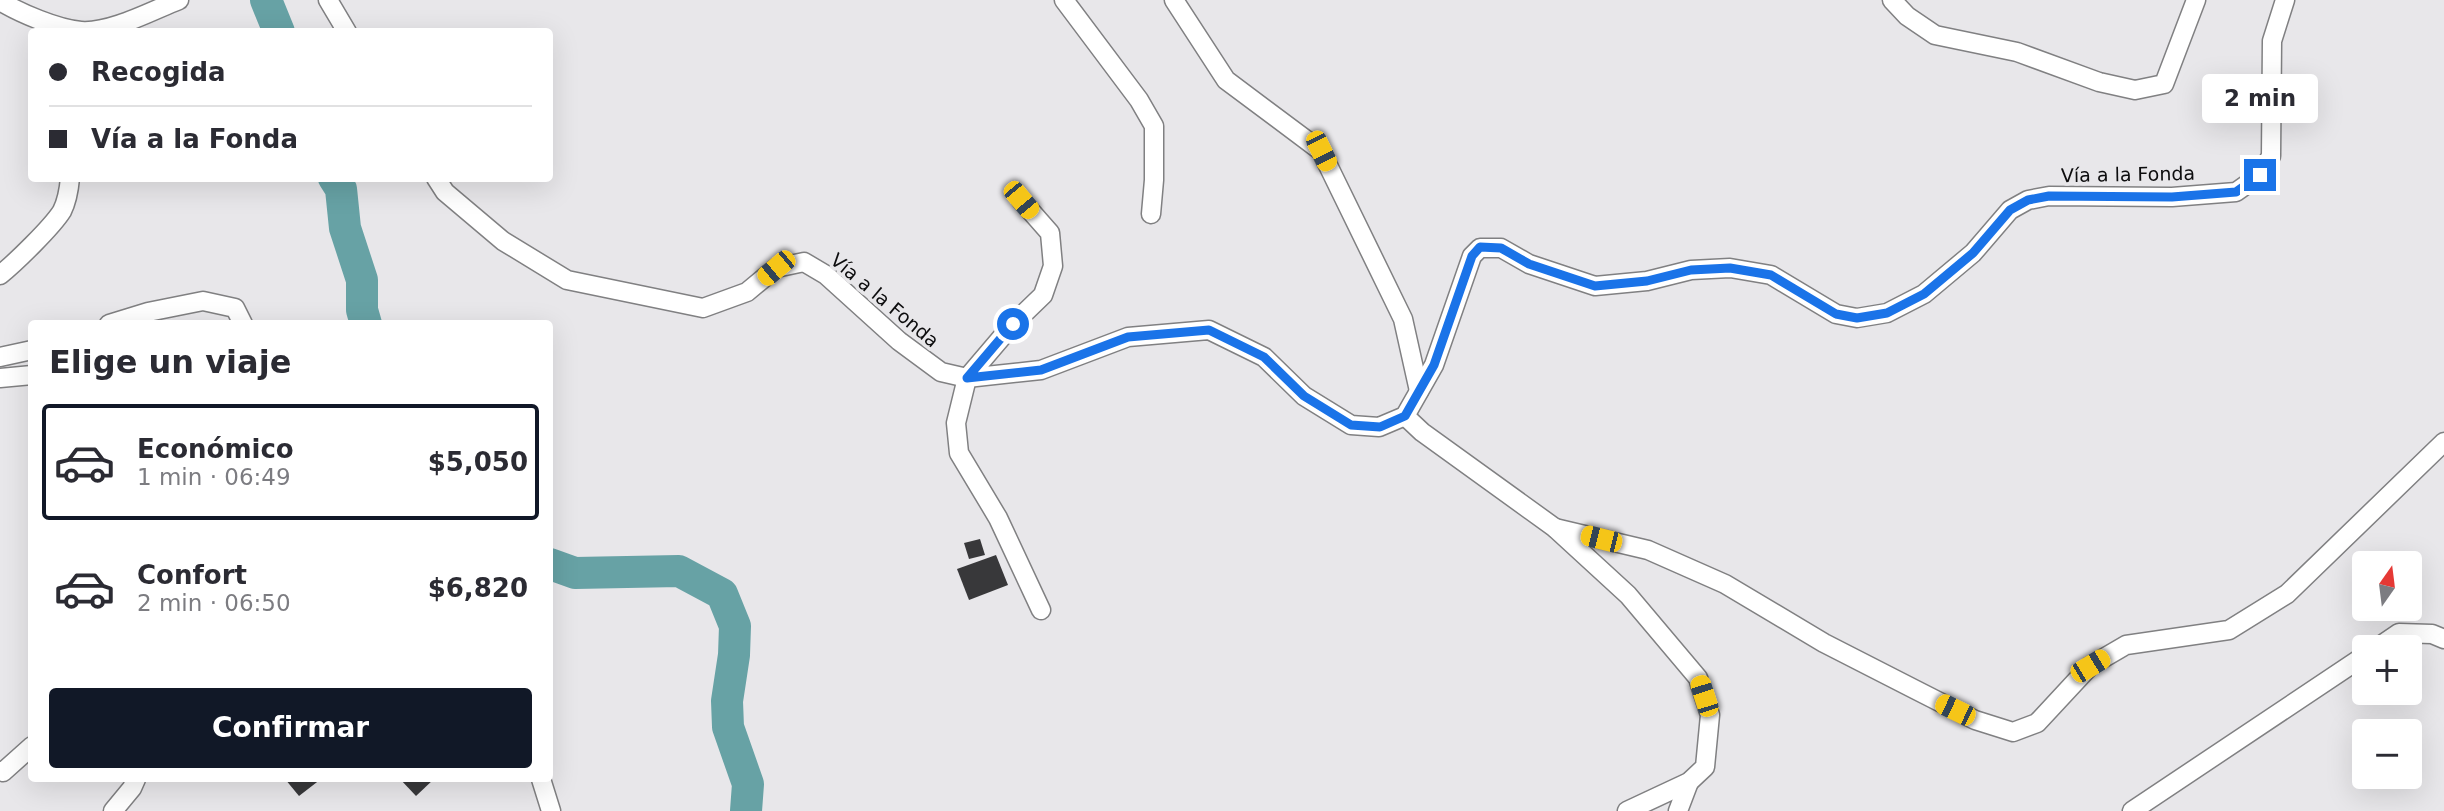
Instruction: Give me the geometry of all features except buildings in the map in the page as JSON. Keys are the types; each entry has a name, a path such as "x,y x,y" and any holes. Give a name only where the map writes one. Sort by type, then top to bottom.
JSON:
{"street":[{"path":"102,28 116,26 179,0"},
{"path":"328,0 345,28"},
{"path":"1064,0 1139,100 1154,126 1151,214"},
{"path":"1174,0 1226,80 1321,151 1403,319 1419,391"},
{"path":"1892,0 1907,16 1935,35 2017,52 2099,82 2135,90 2164,84 2196,0"},
{"name":"Vía a la Fonda","path":"439,182 445,192 503,241 568,280 703,308 747,292 776,268 804,262 826,275 899,341 941,372 967,378 1041,370 1128,337 1209,330 1264,357 1304,396 1351,425 1380,427 1405,416 1434,365 1472,256 1480,247 1501,248 1529,264 1595,286 1647,281 1691,270 1730,268 1771,275 1836,314 1857,318 1887,313 1924,294 1973,253 2010,210 2028,200 2049,196 2172,197 2236,192 2260,175 2271,156 2272,41 2285,0"},
{"path":"0,1 23,14 72,28"},
{"path":"0,275 12,266 61,212 70,182"},
{"path":"1021,200 1050,233 1053,266 1043,295 1013,324 967,378 956,423 959,453 998,518 1041,610"},
{"path":"122,320 203,301 235,308 241,320"},
{"path":"0,357 28,351"},
{"path":"0,378 28,375"},
{"path":"1405,416 1441,447 1555,528 1628,596 1698,678 1710,715 1705,767 1689,782 1627,811"},
{"path":"1555,528 1647,550 1725,583 1824,643 1975,720 2012,732 2037,723 2090,666 2126,645 2229,630 2287,594 2444,442"},
{"path":"2396,635 2432,634 2444,639"},
{"path":"2133,811 2352,664"},
{"path":"0,771 4,772 28,750"},
{"path":"114,811 135,782"},
{"path":"542,782 551,811"},
{"path":"1678,811 1689,782"}],"waterway":[{"path":"266,0 277,28"},
{"path":"337,182 341,189 345,228 362,280 362,310 365,320"},
{"path":"553,565 575,573 679,571 722,594 735,626 727,701 728,727 748,784 746,811"}],"route":[{"path":"1013,324 967,378 1041,370 1128,337 1209,330 1264,357 1304,396 1351,425 1380,427 1405,416 1427,378 1434,365 1463,278 1472,256 1480,247 1501,248 1529,264 1595,286 1647,281 1691,270 1730,268 1771,275 1836,314 1857,318 1887,313 1924,294 1973,253 2010,210 2028,200 2049,196 2172,197 2236,192 2260,175"}]}
